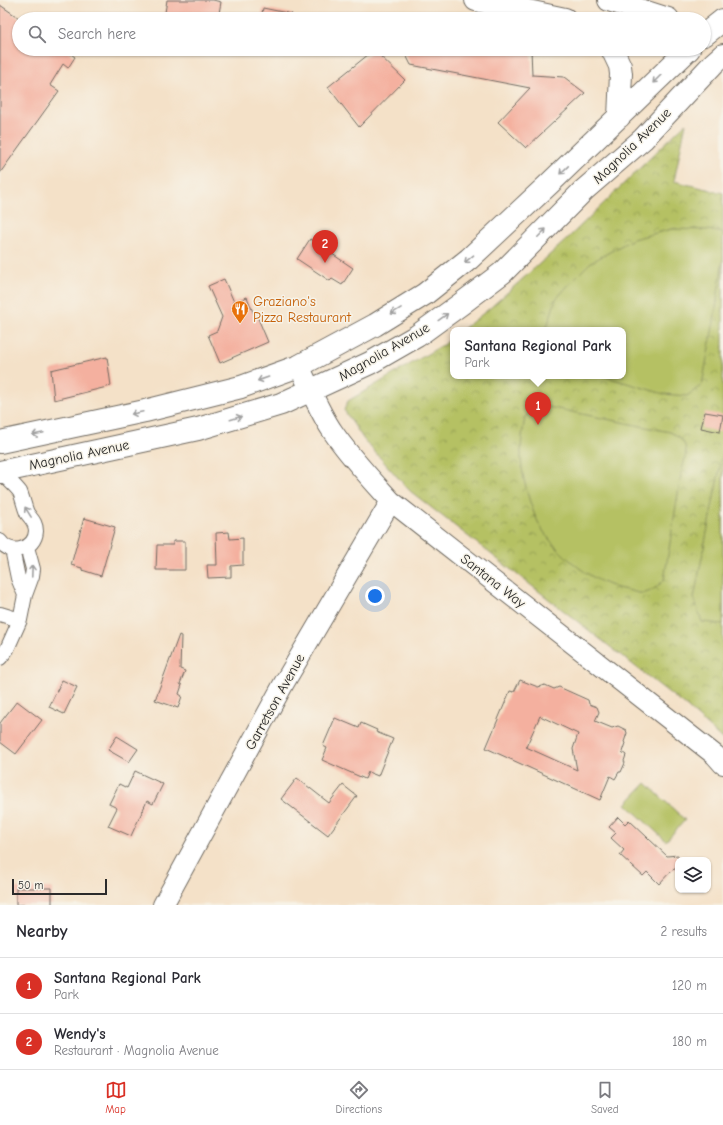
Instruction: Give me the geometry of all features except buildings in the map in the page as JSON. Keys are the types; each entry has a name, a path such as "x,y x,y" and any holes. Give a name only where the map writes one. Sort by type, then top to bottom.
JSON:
{"main road":[{"path":"476,0 532,12"},
{"path":"609,0 646,12"},
{"path":"615,56 620,66 621,74 618,117"},
{"name":"Magnolia Avenue","path":"0,442 137,413 241,387 299,366 375,325 425,294 464,263 618,117 676,56"},
{"path":"703,56 720,61"},
{"name":"Magnolia Avenue","path":"0,473 198,429 281,404 370,363 417,336 502,273 584,190 643,139 720,61"}],"street":[{"name":"Santana Way","path":"299,366 333,432 358,464 391,501 715,755 723,764"},
{"path":"0,473 19,491 27,514 32,518 36,530 35,537 32,542 18,550 12,550 0,541"},
{"name":"Garretson Avenue","path":"163,905 284,683 391,501"},
{"path":"0,658 7,649 20,620 25,595 32,576 33,569 27,546"},
{"path":"12,550 18,578 25,595"},
{"path":"0,614 20,620"}],"green space":[{"path":"686,123 674,181 723,193 723,740 686,706 410,491 364,440 344,410 348,401 450,340 450,379 626,379 626,327 466,327 490,308 565,241"},
{"path":"672,229 708,230 723,233 723,259 714,321 702,385 687,396 664,394 613,379 626,379 626,327 547,327 556,299 573,280 590,263 633,239"},
{"path":"538,405 670,432 681,439 684,443 686,452 664,580 653,590 640,593 614,587 591,576 570,561 552,543 539,524 532,509 526,489 521,460 525,417"},
{"path":"723,457 723,624 702,622 694,598 720,467 720,460"},
{"path":"646,783 685,820 666,841 626,804"}],"place":[{"name":"Wendy's","path":"325,263"},
{"name":"Graziano's Pizza Restaurant","path":"240,324"},
{"name":"Santana Regional Park","path":"538,425"}]}
